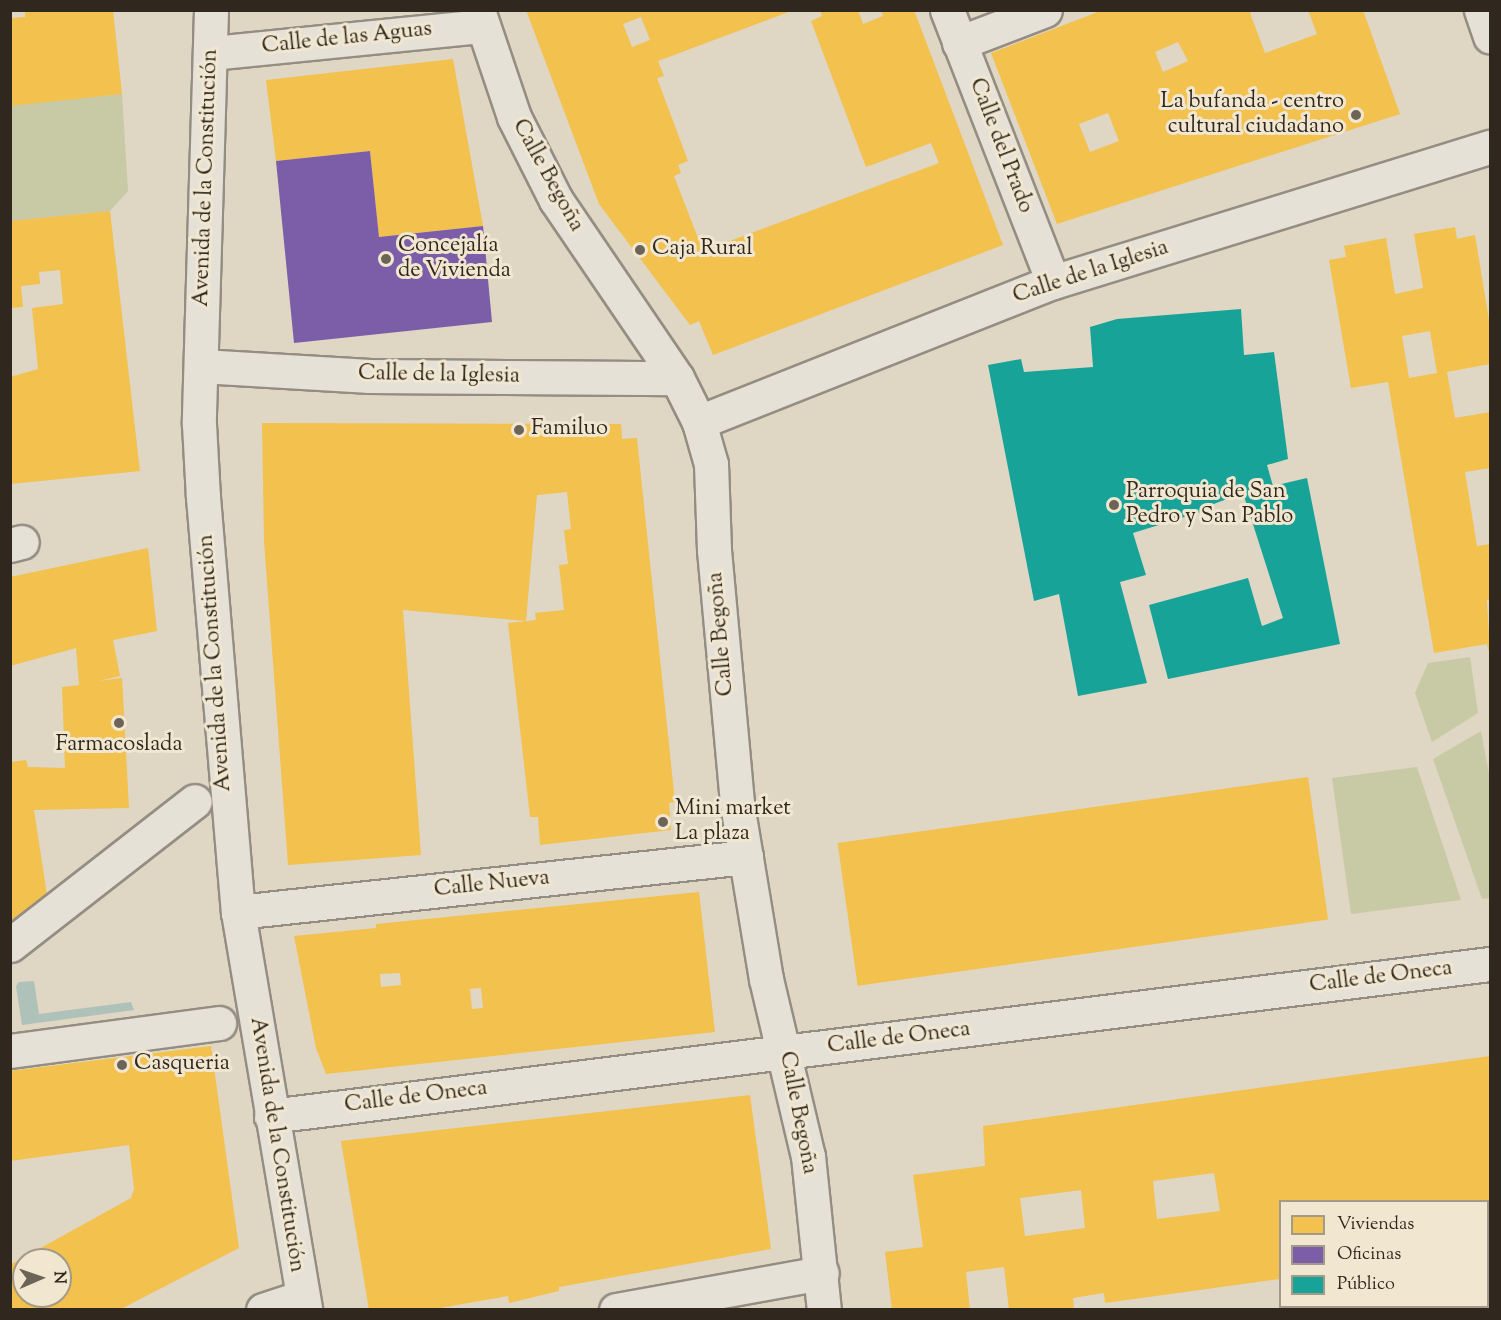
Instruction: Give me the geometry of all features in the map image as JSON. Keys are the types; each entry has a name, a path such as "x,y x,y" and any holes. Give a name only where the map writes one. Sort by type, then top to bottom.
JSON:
{"street":[{"name":"Avenida de la Constitución","path":"211,10 212,53 201,366 203,497 238,912 303,1303"},
{"name":"Calle del Prado","path":"947,10 1053,282"},
{"path":"959,43 1045,10"},
{"path":"1481,10 1491,36"},
{"name":"Calle de las Aguas","path":"212,53 480,18"},
{"name":"Calle Begoña","path":"480,18 514,117 556,200 677,378 699,422 711,464 714,550 746,857 766,980 786,1053 808,1156 822,1273 824,1310"},
{"name":"Calle de la Iglesia","path":"699,422 1053,282 1491,147"},
{"name":"Calle de la Iglesia","path":"201,366 370,376 677,378"},
{"path":"10,945 195,801"},
{"name":"Calle Nueva","path":"238,912 746,857"},
{"name":"Calle de Oneca","path":"271,1116 1491,964"},
{"path":"10,1051 219,1023"},
{"path":"616,1310 822,1273"},
{"path":"263,1310 303,1303"}],"green space":[{"path":"122,94 128,191 110,211 11,221 10,105"},
{"path":"1470,657 1478,713 1432,742 1415,693 1428,663"},
{"path":"1481,731 1490,779 1490,898 1482,899 1433,759"},
{"path":"1417,767 1461,900 1351,914 1332,778"}],"shaded area":[{"path":"34,981 39,1014 131,1002 134,1010 22,1025 16,986 19,982"}],"building: Viviendas":[{"path":"25,10 113,10 122,94 10,106 10,18 25,17"},
{"path":"526,10 794,10 658,61 664,76 657,78 688,161 678,165 681,173 674,176 703,251 939,163 931,143 866,167 811,21 822,16 820,10 858,10 863,24 883,16 881,10 914,10 1003,245 713,355 699,321 690,325 599,204","holes":["641,17 650,40 632,47 623,24"]},
{"path":"1103,10 1256,10 1250,13 1265,53 1317,34 1308,10 1363,10 1400,114 1057,224 991,53","holes":["1178,42 1188,61 1163,72 1155,52","1108,113 1119,141 1090,152 1079,124"]},
{"path":"453,59 483,226 379,237 370,151 276,161 266,80"},
{"path":"110,211 140,471 10,484 10,377 38,369 32,308 63,304 60,270 39,272 40,284 21,286 23,307 10,308 10,221"},
{"path":"1455,227 1457,239 1475,235 1490,326 1490,364 1447,372 1455,418 1490,412 1490,468 1465,472 1477,546 1490,544 1490,600 1487,600 1490,656 1487,644 1434,653 1388,382 1351,388 1329,260 1346,257 1344,246 1386,238 1395,294 1423,288 1414,234","holes":["1430,331 1437,373 1409,378 1402,336"]},
{"path":"262,423 621,424 622,439 637,438 675,802 669,803 671,830 540,845 538,817 530,817 508,623 536,620 535,613 564,610 559,565 568,564 564,530 571,529 567,492 537,495 526,621 403,610 421,855 288,865 264,541"},
{"path":"148,548 157,631 113,640 120,676 99,681 122,678 129,808 34,810 47,895 10,921 10,762 26,760 28,767 65,768 62,687 79,685 76,648 10,666 10,577"},
{"path":"1308,777 1328,920 858,986 838,843"},
{"path":"699,892 715,1032 326,1074 316,1048 294,936 376,928 376,924","holes":["400,973 401,985 381,987 380,974","481,988 483,1008 472,1009 470,989"]},
{"path":"211,1046 239,1248 119,1310 10,1310 10,1265 12,1264 12,1308 72,1308 72,1248 41,1248 131,1198 134,1189 129,1145 10,1161 10,1071"},
{"path":"1490,1056 1490,1252 1489,1200 1279,1200 1279,1279 1105,1303 1104,1293 1073,1298 1074,1310 1009,1310 1004,1267 966,1272 970,1310 892,1310 885,1252 923,1247 913,1175 985,1166 983,1126","holes":["1214,1173 1220,1211 1157,1219 1153,1181","1081,1190 1085,1228 1025,1236 1020,1198"]},
{"path":"750,1095 771,1249 559,1287 559,1291 509,1303 508,1296 429,1310 369,1310 341,1141"}],"building: Oficinas":[{"name":"Concejalía de Vivienda","path":"370,151 379,237 483,226 492,322 294,343 276,161"}],"building: Público":[{"name":"Parroquia de San Pedro y San Pablo","path":"1241,309 1244,355 1274,352 1288,459 1267,465 1273,486 1307,478 1340,644 1168,679 1149,605 1248,578 1262,626 1283,618 1243,493 1203,508 1204,511 1133,533 1146,575 1120,582 1147,683 1078,696 1059,594 1034,601 988,365 1021,359 1024,372 1093,367 1090,327 1117,319"}],"place":[{"name":"La bufanda - centro cultural ciudadano","path":"1356,115"},
{"name":"Caja Rural","path":"640,250"},
{"name":"Concejalía de Vivienda","path":"386,259"},
{"name":"Familuo","path":"519,430"},
{"name":"Parroquia de San Pedro y San Pablo","path":"1114,505"},
{"name":"Farmacoslada","path":"119,723"},
{"name":"Mini market La plaza","path":"663,822"},
{"name":"Casqueria","path":"122,1065"}]}
